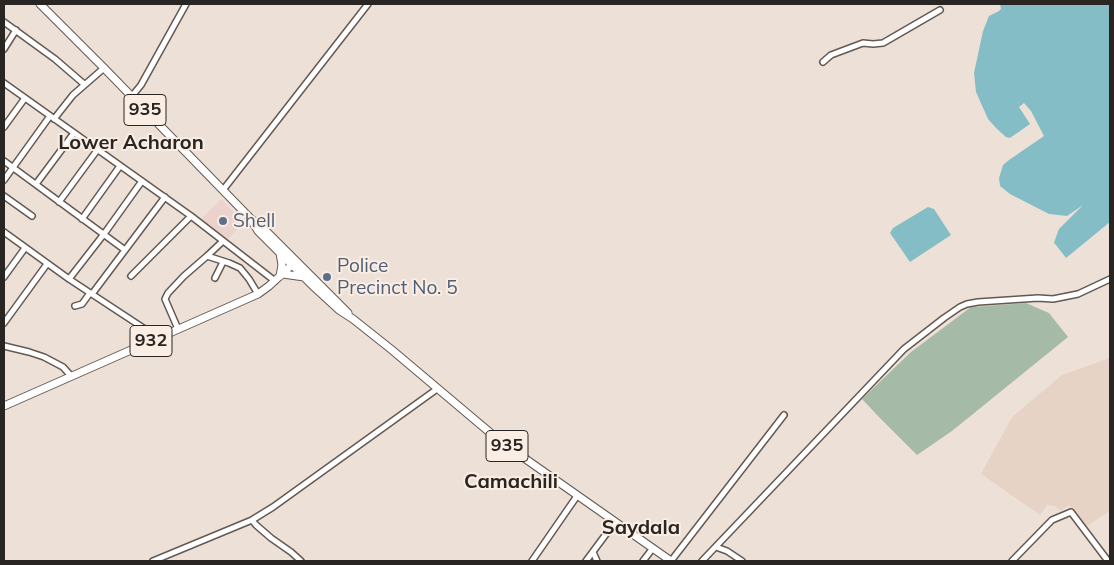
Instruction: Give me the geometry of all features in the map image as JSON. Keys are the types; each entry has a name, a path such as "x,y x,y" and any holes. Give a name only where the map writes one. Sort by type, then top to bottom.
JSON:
{"main road":[{"name":"935","path":"40,4 250,218 262,227 294,263 353,319"},
{"name":"935","path":"250,218 258,231 280,253 294,263 304,277 339,310 392,350 500,441 671,561"},
{"path":"280,253 282,266 279,277 304,277"},
{"name":"932","path":"4,406 258,294 294,263"}],"street":[{"path":"132,96 141,85 186,4"},
{"path":"223,190 368,4"},
{"path":"823,62 831,55 863,43 883,43 940,10"},
{"path":"4,22 55,59 84,84"},
{"path":"4,49 16,30"},
{"path":"4,180 65,103 104,68"},
{"path":"4,83 165,197 223,241 279,277"},
{"path":"4,127 25,98"},
{"path":"36,184 74,133"},
{"path":"59,202 98,149"},
{"path":"4,161 125,250"},
{"path":"82,219 120,166"},
{"path":"69,280 142,182"},
{"path":"4,196 32,216"},
{"path":"75,306 82,304 91,294 165,197"},
{"path":"131,276 191,216"},
{"path":"4,232 69,280 145,329 153,340"},
{"path":"178,329 165,299 166,296 184,276 223,241"},
{"path":"4,278 26,248"},
{"path":"207,256 240,268 258,294"},
{"path":"215,278 223,262"},
{"path":"4,323 47,264"},
{"path":"702,561 904,349 960,307 978,302 1038,298 1053,299 1070,296 1110,280"},
{"path":"4,346 39,355 62,367 71,376"},
{"path":"153,561 252,520 273,507 437,389"},
{"path":"671,561 784,415"},
{"path":"532,561 577,496"},
{"path":"1012,561 1052,520 1071,512 1108,561"},
{"path":"252,520 301,561"},
{"path":"586,561 615,522"},
{"path":"716,547 742,561"},
{"path":"643,561 653,548"},
{"path":"593,552 597,561"}],"shaded area":[{"name":"Shell","path":"221,199 244,223 228,239 201,219"},
{"path":"1110,358 1110,511 1086,527 1069,505 1060,511 1055,506 1047,505 1040,515 981,474 1012,417 1062,375"}],"green space":[{"path":"1026,303 1049,313 1068,337 952,431 917,455 862,399 911,352 971,307"}],"water":[{"path":"1000,4 1110,4 1110,222 1066,258 1054,243 1059,229 1083,205 1067,216 1049,214 1010,194 1000,186 999,178 1003,165 1044,136 1031,111 1024,103 1019,107 1030,124 1010,138 1006,137 988,119 976,92 974,73 983,31 989,16 1001,9"},
{"path":"928,207 934,209 951,235 910,262 890,233 893,228"}],"place":[{"name":"Shell","path":"223,221"},
{"name":"Police Precinct No. 5","path":"327,277"}],"district":[{"name":"Lower Acharon","path":"131,143"},
{"name":"Camachili","path":"511,482"},
{"name":"Saydala","path":"641,528"}]}
